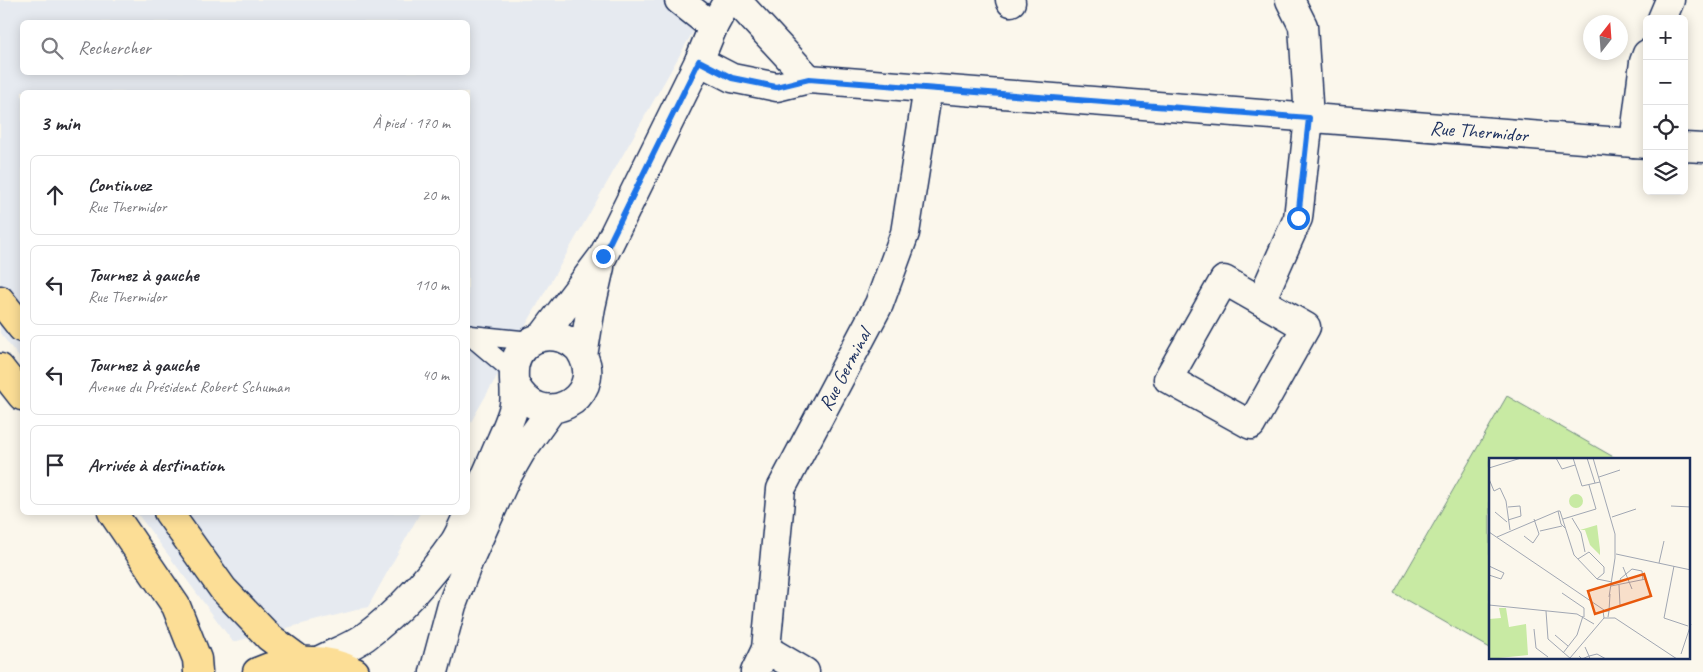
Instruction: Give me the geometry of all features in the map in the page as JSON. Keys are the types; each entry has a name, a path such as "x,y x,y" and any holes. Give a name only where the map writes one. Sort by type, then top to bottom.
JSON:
{"main road":[{"path":"0,300 20,325"},
{"path":"0,368 20,393"},
{"path":"114,515 176,606 197,659 198,672"},
{"path":"170,515 223,589 269,637 309,661"},
{"path":"257,672 271,666 309,661 348,668 355,672"}],"street":[{"path":"679,0 714,27"},
{"path":"470,510 489,470 513,408 515,360 521,349 536,339 603,256 728,0"},
{"path":"736,0 809,79"},
{"path":"1261,301 1298,218 1309,118 1303,26 1290,0"},
{"path":"1664,15 1670,0"},
{"path":"1640,143 1645,60"},
{"name":"Rue Thermidor","path":"699,61 732,78 776,87 809,79 1640,143"},
{"name":"Rue Germinal","path":"805,672 760,661 781,489 879,304 905,233 928,88"},
{"path":"1688,147 1703,148"},
{"path":"514,378 520,395 529,403 540,408 552,409 569,403 582,391 586,374 583,356 591,307 603,256"},
{"path":"1224,280 1261,301 1306,327 1251,426 1168,379 1224,280"},
{"path":"536,339 555,336 566,339 576,346 583,356"},
{"path":"434,672 452,605 469,560 506,478 520,452 552,409"},
{"path":"309,661 364,638 396,611 425,580 456,540 468,515"}],"lane":[{"path":"470,334 536,339"},
{"path":"470,335 514,378"}],"shaded area":[{"path":"0,0 711,0 470,423 470,90 20,90 20,358 0,333"},
{"path":"138,515 419,515 368,607 233,642"}],"green space":[{"path":"1507,396 1615,458 1489,458 1489,647 1394,593"}],"route":[{"path":"603,256 699,61 732,78 776,87 809,79 1309,118 1298,218"}]}
